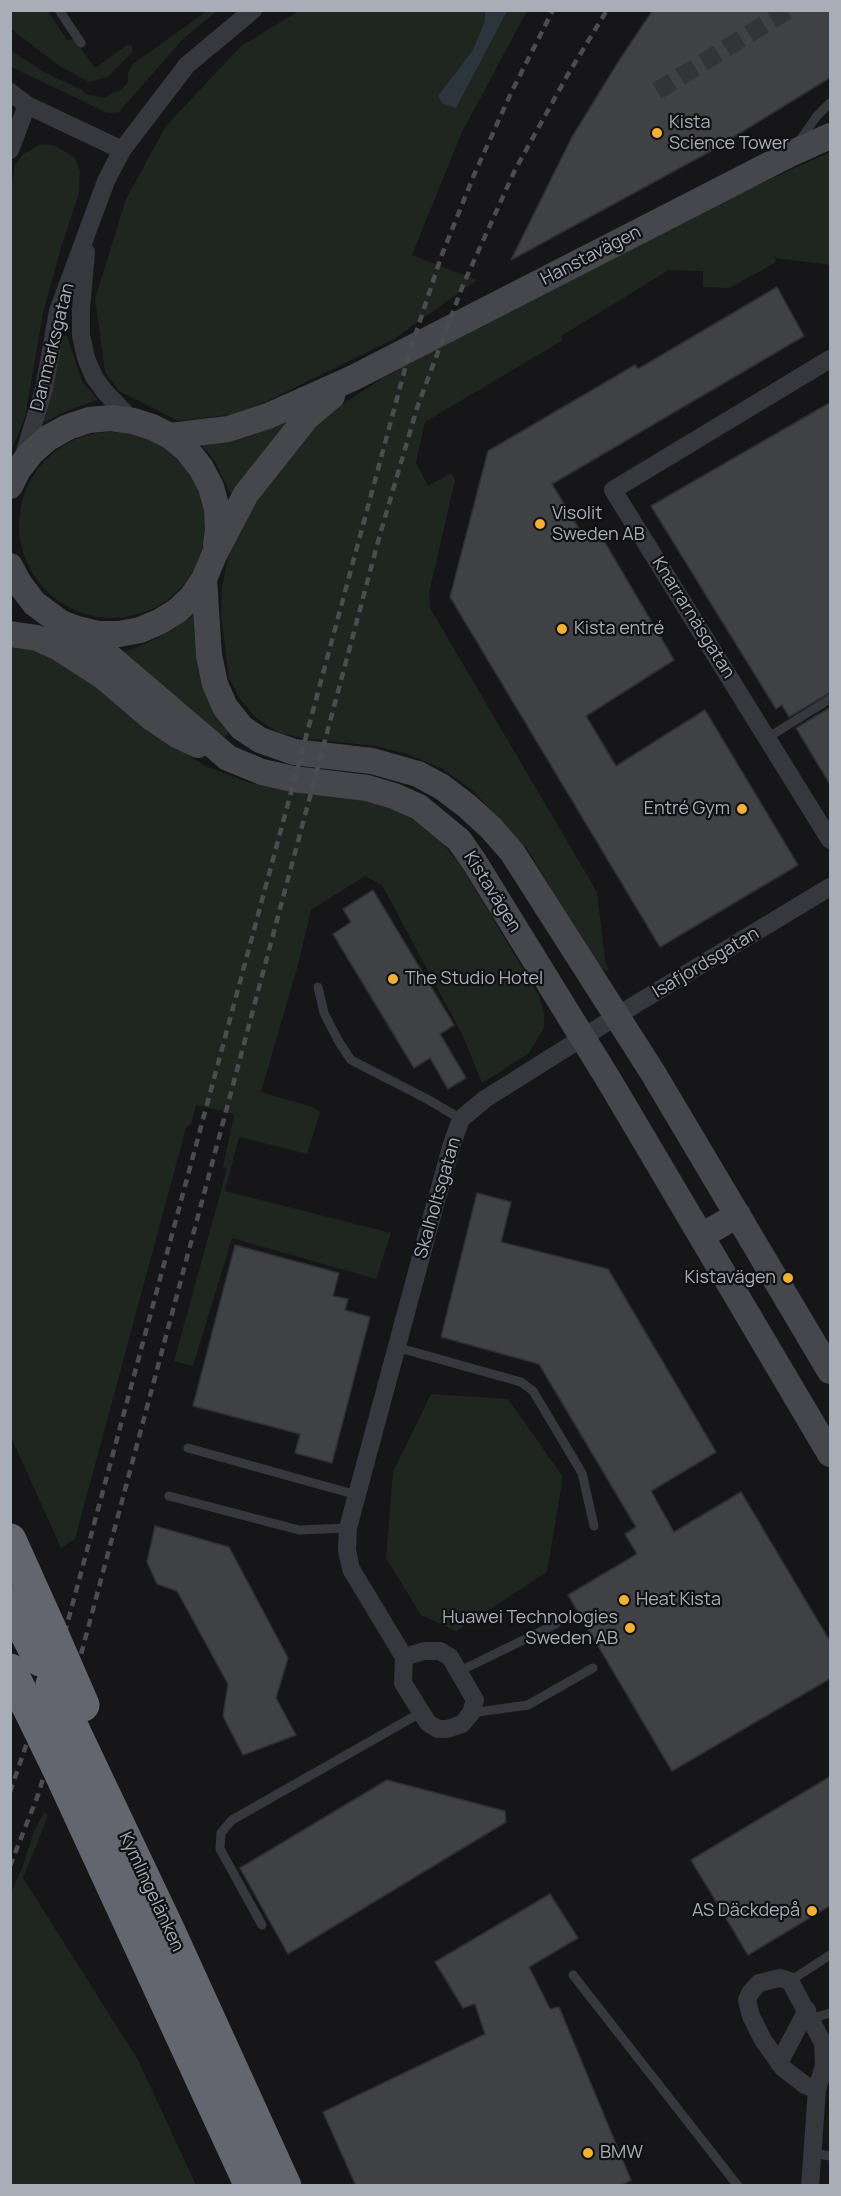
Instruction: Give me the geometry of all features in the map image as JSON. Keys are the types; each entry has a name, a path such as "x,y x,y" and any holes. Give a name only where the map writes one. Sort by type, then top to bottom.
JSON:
{"highway":[{"path":"10,1540 50,1629 79,1718"},
{"name":"Kymlingelänken","path":"10,1602 25,1665 19,1714 60,1778 82,1818 251,2186"},
{"name":"Kymlingelänken","path":"25,1665 79,1718 168,1929 285,2186"}],"street":[{"name":"Danmarksgatan","path":"14,478 31,434 44,389 58,311 106,181 122,150 187,65 253,10"},
{"path":"10,92 27,105 122,150"},
{"path":"10,150 27,105"},
{"name":"Hanstavägen","path":"170,436 228,429 268,416 353,378 790,154 831,136"},
{"name":"Danmarksgatan","path":"89,223 81,309 81,335 94,377 133,421"},
{"name":"Knarrarnäsgatan","path":"831,359 613,490 831,840"},
{"name":"Hanstavägen","path":"10,566 19,583 22,603 77,629 119,634 140,630 159,622 177,611 192,597 204,579 246,494 270,462 307,417 353,378"},
{"name":"Hanstavägen","path":"14,478 31,453 48,438 68,427 111,418 152,427 170,436 187,450 201,468 211,487 217,509 218,531 215,553"},
{"name":"Kistavägen","path":"204,579 209,655 215,684 225,707 242,728 260,740 294,752 372,761 418,774 442,787 467,806 512,852 653,1073 831,1371"},
{"name":"Kistavägen","path":"77,629 228,758 262,772 293,779 367,788 419,807 439,821 459,840 610,1082 701,1236 823,1422 831,1454"},
{"path":"10,634 37,638 59,648 104,677 152,718 177,735 228,758"},
{"name":"Isafjordsgatan","path":"582,1039 831,887"},
{"name":"Skalholtsgatan","path":"405,1657 351,1569 347,1550 348,1527 445,1169 461,1119 485,1099 582,1039"},
{"path":"701,1236 738,1215"},
{"path":"424,1651 440,1651 450,1657 460,1671 474,1700 471,1713 462,1724 447,1730 438,1729 428,1723 403,1683 405,1657 424,1651"},
{"path":"810,2186 822,2154 824,2089 824,2043 790,1981 780,1978 759,1983 747,2000 763,2040 783,2068 805,2085 824,2089"},
{"path":"779,2062 809,2015"}],"lane":[{"path":"59,10 81,43"},
{"path":"790,154 817,116 831,103"},
{"path":"767,738 831,699"},
{"path":"318,987 324,1012 351,1060 461,1119"},
{"path":"396,1347 521,1382 533,1391 582,1473 594,1526"},
{"path":"188,1448 357,1495"},
{"path":"169,1496 299,1530 348,1527"},
{"path":"460,1671 556,1624"},
{"path":"471,1713 528,1705 593,1668"},
{"path":"262,1925 220,1849 221,1833 232,1820 422,1712"},
{"path":"790,1981 831,1955"},
{"path":"573,1975 738,2186"},
{"path":"809,2015 831,2013"}],"shaded area":[{"path":"10,11 48,11 67,40 74,39 95,68 127,45 132,46 132,53 107,77 89,82 61,67 11,29"},
{"path":"207,11 217,11 183,39 119,112 108,113 11,67 11,51 46,73 82,90 85,94 105,98 120,91 128,82 128,73 133,64"},
{"path":"299,11 527,11 462,132 412,255 477,280 394,339 243,413 178,421 119,391 105,372 95,299 126,199 166,126 241,46"},
{"path":"485,11 507,11 456,108 442,103 438,96 473,50 485,21"},
{"path":"42,144 56,146 75,158 80,171 79,193 43,313 25,417 11,452 11,187 15,166 23,154"},
{"path":"830,152 830,265 775,258 776,262 730,288 703,287 703,271 669,270 561,336 563,340 425,422 416,463 428,486 451,473 455,480 429,593 430,608 597,892 605,959 609,972 596,965 528,850 473,791 443,769 410,755 377,746 307,739 279,733 257,719 240,699 229,678 221,615 222,587 230,548 244,516 298,441 335,409 383,378 518,306 747,190"},
{"path":"61,336 67,336 82,381 98,400 64,412 43,423"},
{"path":"292,415 251,467 233,498 215,462 200,443"},
{"path":"112,432 148,439 178,459 198,489 205,525 198,561 178,591 148,611 112,618 76,611 46,591 26,561 19,525 26,489 46,459 76,439"},
{"path":"193,616 196,652 230,730 223,741 121,653 171,631"},
{"path":"10,641 65,660 164,739 205,766 250,783 364,800 398,811 427,827 443,843 465,872 539,996 544,1013 544,1028 528,1054 482,1083 463,1036 382,885 365,876 311,910 298,965 261,1092 312,1107 320,1112 307,1154 239,1137 225,1191 391,1233 376,1279 232,1238 193,1366 174,1361 227,1169 223,1167 234,1114 196,1105 191,1124 186,1128 75,1539 61,1548 11,1437"},
{"path":"431,1394 508,1399 563,1477 547,1572 456,1631 421,1615 386,1558 393,1472"},
{"path":"45,1811 48,1816 23,1878 138,2060 196,2185 11,2185 11,1893 23,1866 33,1834"}],"building":[{"name":"Kista Science Tower","path":"653,10 831,10 831,77 711,151 511,260 572,137"},
{"name":"Kista entré","path":"777,287 804,336 552,484 584,537 597,529 674,660 586,716 616,766 705,710 798,865 660,947 450,597 488,451 635,365 638,369"},
{"path":"831,402 831,692 789,717 782,705 776,709 651,506"},
{"path":"831,707 831,786 796,728"},
{"name":"The Studio Hotel","path":"373,890 454,1025 440,1034 466,1078 448,1089 430,1058 414,1068 333,934 351,922 343,909"},
{"path":"477,1193 511,1202 501,1242 608,1269 716,1452 651,1491 674,1532 741,1492 831,1643 831,1678 672,1771 568,1595 637,1554 625,1534 636,1527 539,1364 441,1337"},
{"path":"235,1245 339,1273 333,1296 348,1299 345,1310 370,1317 332,1463 295,1453 300,1434 193,1406"},
{"path":"155,1526 229,1547 288,1658 276,1698 296,1735 243,1755 223,1716 228,1684 177,1591 157,1584 147,1562"},
{"path":"831,1776 831,1905 748,1955 691,1860"},
{"path":"387,1780 505,1811 506,1822 288,1954 240,1868"},
{"path":"550,1894 578,1938 529,1967 550,2009 559,2007 631,2180 620,2186 356,2186 323,2112 485,2034 475,2004 463,2008 435,1962"}],"tunnel":[{"path":"657,91 788,10"}],"railway":[{"path":"10,1792 65,1632 409,354 441,257 474,175 511,93 553,10"},
{"path":"10,1866 38,1795 79,1662 379,538 417,408 463,285 515,170 607,10"}],"place":[{"name":"Kista Science Tower","path":"657,133"},
{"name":"Visolit Sweden AB","path":"540,524"},
{"name":"Kista entré","path":"562,629"},
{"name":"Entré Gym","path":"742,809"},
{"name":"The Studio Hotel","path":"393,979"},
{"name":"Kistavägen","path":"788,1278"},
{"name":"Heat Kista","path":"624,1600"},
{"name":"Huawei Technologies Sweden AB","path":"630,1628"},
{"name":"AS Däckdepå","path":"812,1911"},
{"name":"BMW","path":"588,2153"}]}
